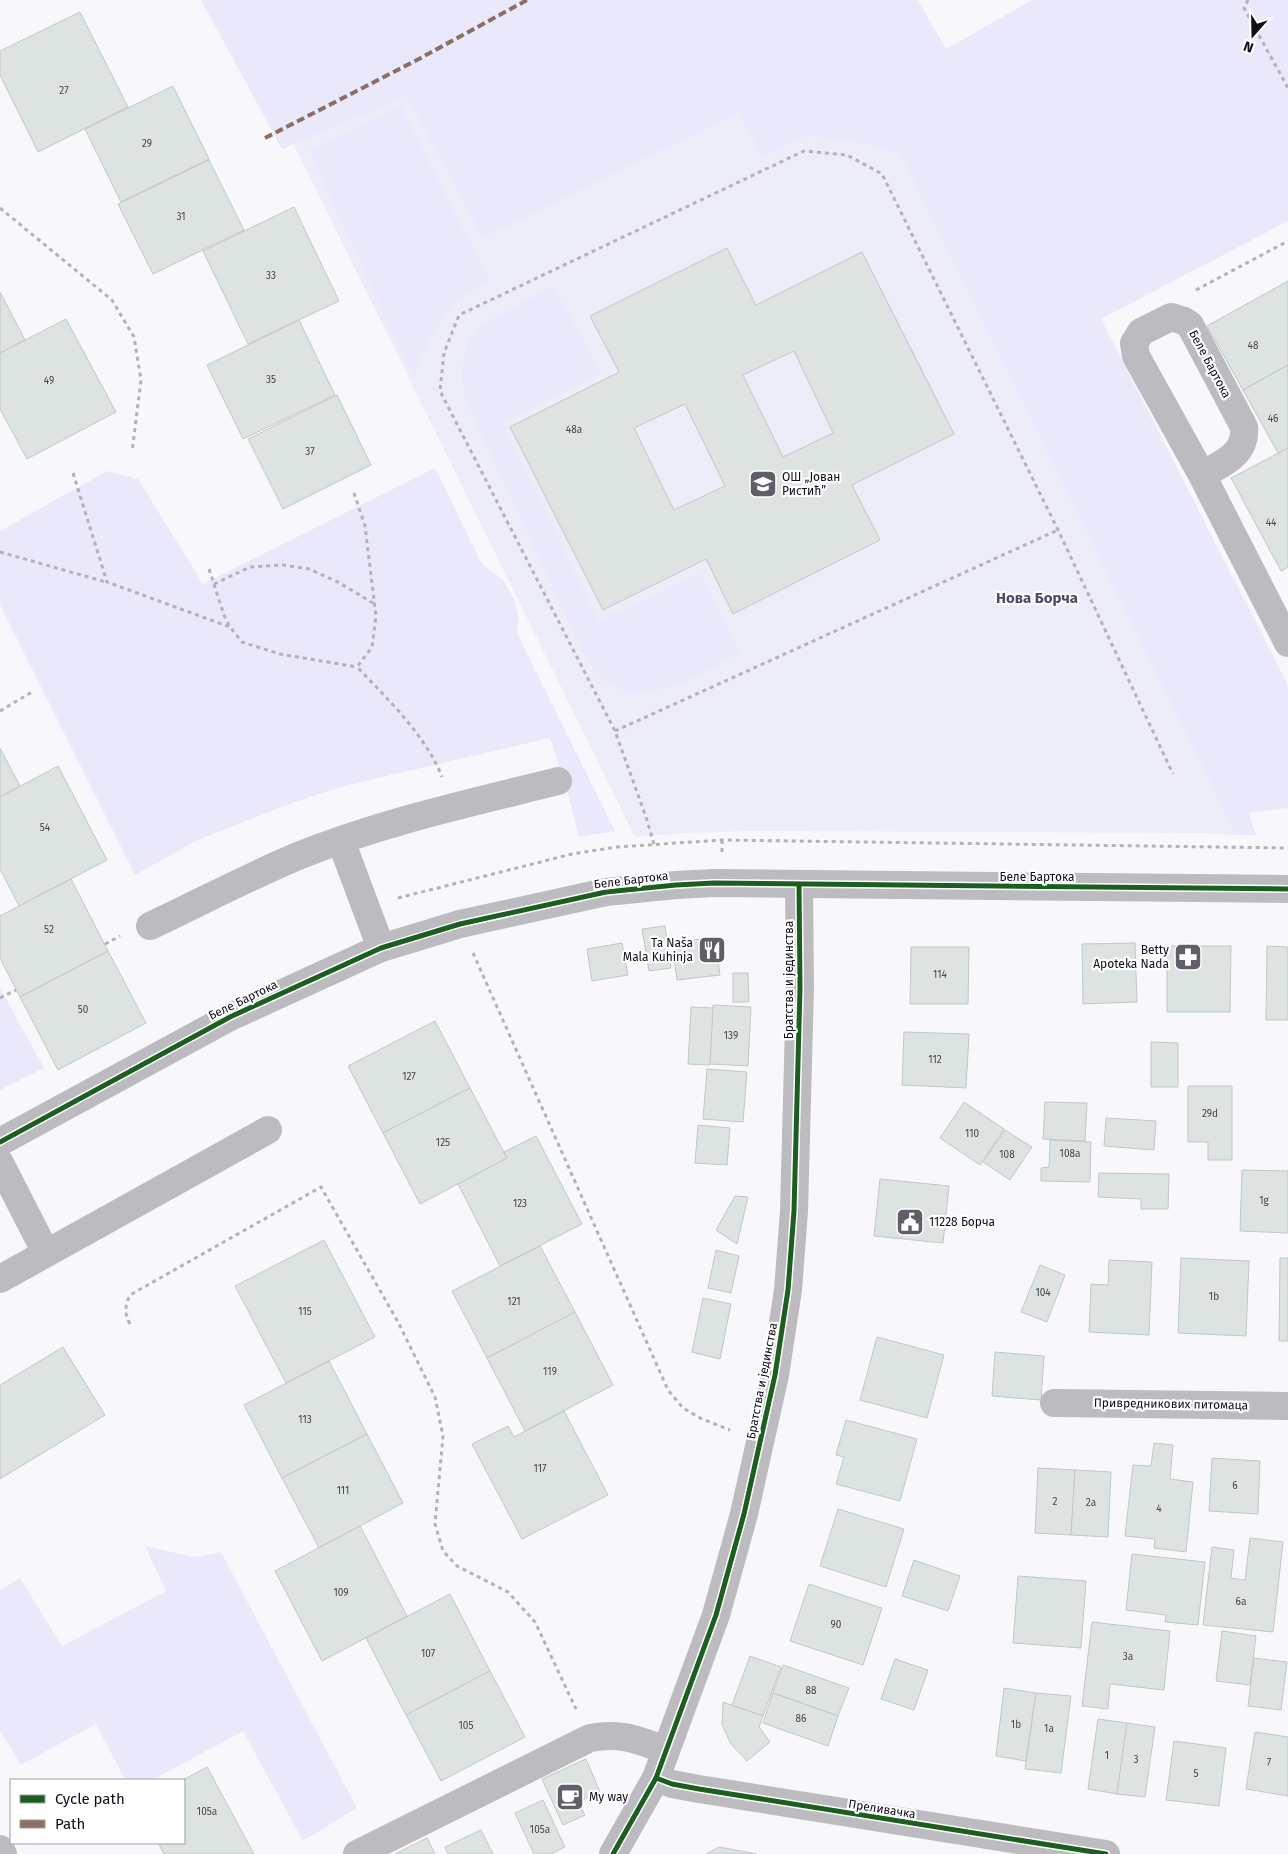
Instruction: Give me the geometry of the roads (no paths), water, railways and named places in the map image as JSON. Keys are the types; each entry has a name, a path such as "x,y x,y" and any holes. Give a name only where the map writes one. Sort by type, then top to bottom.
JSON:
{"street":[{"name":"Беле Бартока","path":"1176,318 1190,325 1244,427 1244,439 1238,452 1232,458 1202,475 1134,350 1134,342 1141,332 1165,319 1176,318"},
{"path":"1202,475 1288,643"},
{"path":"150,926 298,856 340,841 374,829 558,781"},
{"path":"340,841 381,948"},
{"name":"Беле Бартока","path":"0,1142 230,1017 381,948 460,924 606,892 676,884 714,883 1288,890"},
{"name":"Братства и јединства","path":"613,1854 656,1778 716,1615 744,1514 775,1374 788,1290 794,1211 800,988 799,885"},
{"path":"0,1279 268,1130"},
{"path":"0,1163 46,1253"},
{"name":"Привредникових питомаца","path":"1054,1403 1288,1406"},
{"path":"357,1854 590,1738 609,1734 631,1737 666,1750"},
{"name":"Преливачка","path":"656,1778 672,1784 699,1789 1106,1854"},
{"path":"0,1849 3,1854"}],"place":[{"name":"ОШ „Јован Ристић”","path":"763,484"},
{"name":"Ta Naša Mala Kuhinja","path":"712,950"},
{"name":"Betty Apoteka Nada","path":"1188,957"},
{"name":"11228 Борча","path":"910,1222"},
{"name":"My way","path":"570,1797"}],"district":[{"name":"Нова Борча","path":"1037,598"}]}
